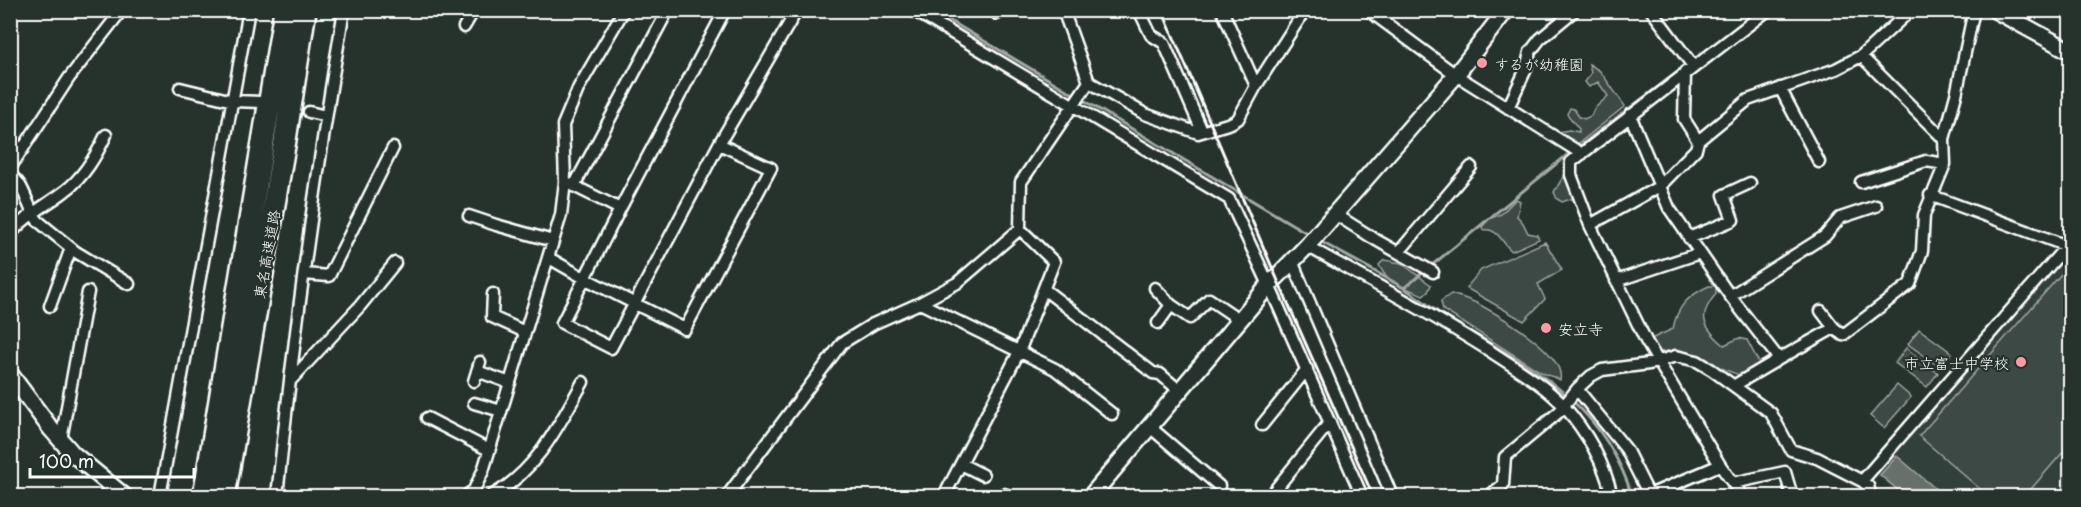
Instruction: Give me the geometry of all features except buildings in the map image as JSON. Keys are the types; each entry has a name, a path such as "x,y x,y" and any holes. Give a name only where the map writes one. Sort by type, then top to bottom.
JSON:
{"highway":[{"name":"東名高速道路","path":"204,496 285,10"},
{"name":"東名高速道路","path":"224,496 305,10"}],"street":[{"path":"10,168 69,78 118,15 119,10"},
{"path":"159,496 249,10"},
{"path":"277,496 304,274 326,116 344,10"},
{"path":"464,27 474,10"},
{"path":"569,184 563,125 579,87 624,10"},
{"path":"466,496 474,490 489,450 549,258 569,184 668,10"},
{"path":"725,10 562,323 611,348 720,144 797,10"},
{"path":"912,10 1229,199 1362,496"},
{"path":"1063,10 1089,82 1145,114 1198,133 1238,119 1256,86 1305,10"},
{"path":"1139,10 1151,35 1164,43 1202,131"},
{"path":"1222,10 1256,86"},
{"path":"1091,496 1269,285 1332,218 1456,75 1506,10"},
{"path":"1508,108 1526,69 1530,52 1540,39 1575,10"},
{"path":"1651,10 1689,69 1684,119 1698,141"},
{"path":"1741,496 1656,361 1590,225 1571,175 1571,162 1768,10"},
{"path":"1590,225 1660,186 1696,149 1698,141 1748,100 1836,69 1861,56 1911,10"},
{"path":"1821,311 1834,328 1843,335 1910,284 1922,251 1924,215 1930,195 1945,164 1944,139 1974,10"},
{"path":"1995,10 2070,51"},
{"path":"1375,13 1456,75 1582,154"},
{"path":"1861,56 1944,139"},
{"path":"944,496 1020,352 1054,262 1020,229 1021,182 1089,82"},
{"path":"180,88 233,101 262,102"},
{"path":"1780,88 1819,162"},
{"path":"309,112 326,116"},
{"path":"1630,115 1669,208 1730,296 1779,359"},
{"path":"10,235 18,225 68,189 95,158 106,135"},
{"path":"10,143 23,149"},
{"path":"549,258 685,329 771,168 720,144"},
{"path":"304,274 329,276 393,148"},
{"path":"1861,182 1926,161 1945,164"},
{"path":"1399,252 1471,167"},
{"path":"10,175 18,180 33,215 71,248 129,284"},
{"path":"1689,238 1734,220 1724,195 1750,183"},
{"path":"569,184 620,208"},
{"path":"1862,482 2069,244 1930,195"},
{"path":"1730,296 1825,236 1840,218 1876,206"},
{"path":"470,216 553,241"},
{"path":"1332,218 1433,272"},
{"path":"727,496 842,343 873,324 921,303 957,283 1020,229"},
{"path":"1307,246 1470,338 1527,375 1563,405 1582,429 1607,474 1612,496"},
{"path":"50,306 71,248"},
{"path":"1616,281 1700,253"},
{"path":"1292,261 1392,496"},
{"path":"290,382 360,306 395,262"},
{"path":"1155,288 1171,305 1190,318 1209,299 1240,320"},
{"path":"1045,290 1180,391"},
{"path":"61,440 88,292"},
{"path":"493,294 492,317 525,332"},
{"path":"921,303 1056,369 1112,414"},
{"path":"1158,322 1171,305"},
{"path":"1734,385 1834,328"},
{"path":"1489,496 1503,485 1505,457 1559,412 1576,389 1591,376 1602,370 1649,364 1676,356 1688,358 1712,370 1734,385 1771,413 1791,450 1817,458 1862,482 1868,486 1871,496"},
{"path":"1262,425 1306,369"},
{"path":"477,372 510,383"},
{"path":"10,374 61,440 94,474 124,496"},
{"path":"492,496 504,490 539,455 583,382"},
{"path":"1576,389 1626,449 1649,495 1720,465"},
{"path":"474,403 501,411"},
{"path":"427,418 489,450"},
{"path":"1270,496 1330,422"},
{"path":"1150,427 1219,486"},
{"path":"961,464 983,476"},
{"path":"1732,483 1785,472 1792,496"}],"shaded area":[{"path":"1589,64 1600,71 1625,106 1579,143 1574,143 1558,132 1569,130 1579,132 1567,114 1570,108 1584,119 1591,116 1594,109 1608,96 1598,82 1589,87 1585,82 1591,73"},
{"path":"1563,177 1567,179 1574,198 1562,202 1557,199 1554,192"},
{"path":"1516,199 1520,201 1517,216 1528,233 1537,235 1539,239 1512,251 1497,234 1484,230 1482,227 1489,219 1501,214"},
{"path":"1545,242 1562,270 1538,284 1545,299 1524,321 1466,288 1481,270"},
{"name":"市立富士中学校","path":"2070,252 2070,496 1901,496 1874,473"},
{"path":"1384,260 1401,263 1431,285 1428,292 1423,295 1392,281 1379,265"},
{"name":"市立富士中学校","path":"2070,264 2070,444 2025,496 1988,496 1919,436"},
{"path":"1709,286 1716,286 1716,294 1706,309 1707,327 1724,345 1739,338 1747,340 1759,363 1755,369 1740,375 1689,354 1667,351 1656,353 1651,339 1673,329 1685,302"},
{"path":"1451,294 1478,304 1531,337 1553,359 1559,370 1560,380 1541,372 1443,310 1441,301"},
{"path":"1919,329 1952,353 1941,368 1908,344"},
{"path":"1906,348 1938,373 1927,387 1895,363"},
{"path":"1897,385 1911,397 1884,428 1870,416"},
{"path":"1897,456 1944,496 1905,496 1880,475"}],"waterway":[{"path":"932,10 1310,235"},
{"path":"1693,61 1709,49"},
{"path":"1578,147 1683,68"},
{"path":"1404,288 1572,151"},
{"path":"1318,240 1408,291 1447,318 1506,352 1559,389 1582,410 1602,434 1619,462 1632,496"}],"railway":[{"path":"1162,10 1373,496"}],"place":[{"name":"するが幼稚園","path":"1482,63"},
{"name":"安立寺","path":"1546,328"},
{"name":"市立富士中学校","path":"2021,362"}]}
